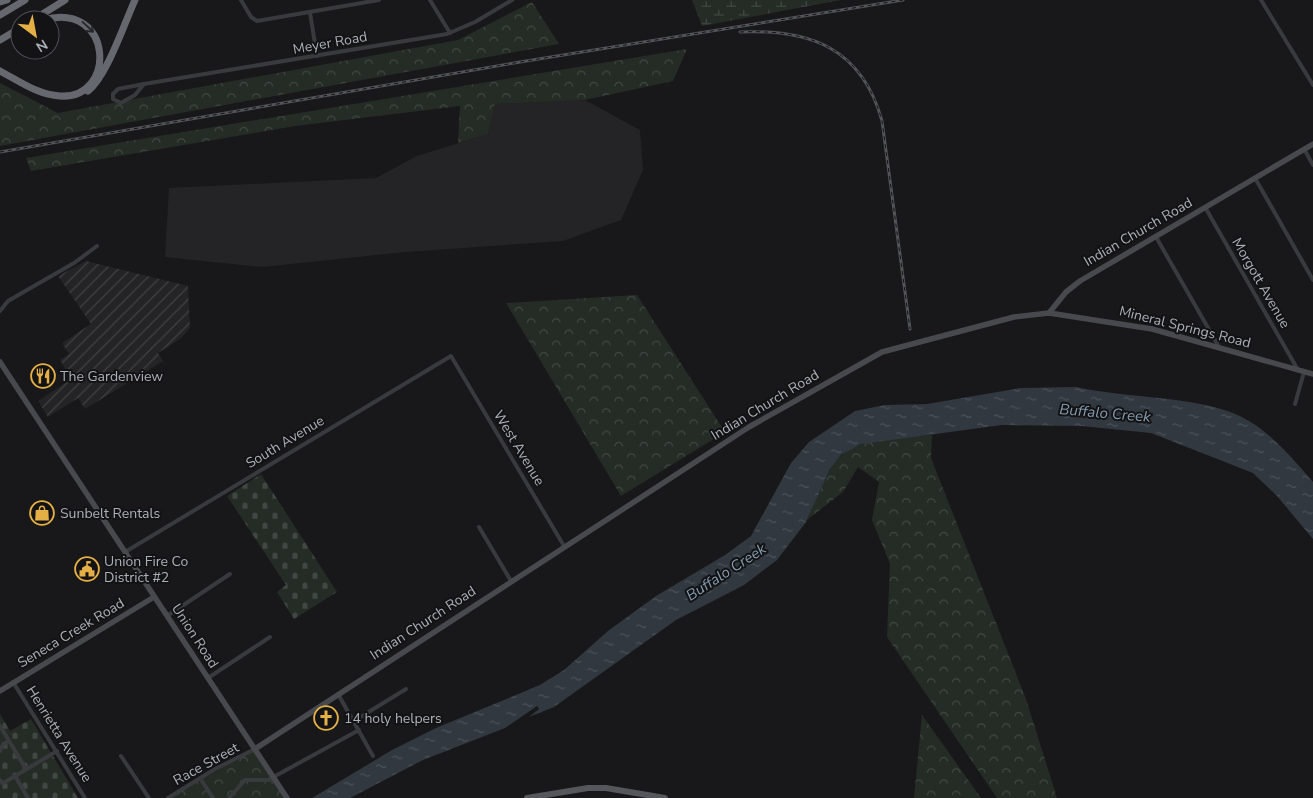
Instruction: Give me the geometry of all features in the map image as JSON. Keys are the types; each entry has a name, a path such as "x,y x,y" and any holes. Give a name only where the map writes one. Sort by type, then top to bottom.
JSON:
{"highway":[{"path":"0,2 7,0"},
{"path":"0,15 25,0"},
{"path":"49,10 65,0"},
{"path":"0,76 49,99 65,100 82,96 97,83 135,0"},
{"path":"0,71 39,92 51,95 70,96 88,86 95,76 101,60 96,36 88,26 76,18 60,16"}],"main road":[{"path":"527,798 588,788 606,788 665,798"}],"street":[{"path":"241,0 251,17 257,21 379,0"},
{"path":"430,0 450,33"},
{"name":"Meyer Road","path":"144,84 128,101 121,103 113,99 113,94 118,89 144,84 450,33 475,22 511,0"},
{"path":"1261,0 1313,86"},
{"path":"310,13 317,56"},
{"name":"Indian Church Road","path":"254,750 749,427 882,352 1014,317 1049,313 1066,292 1080,281 1313,144"},
{"path":"1304,150 1313,165"},
{"path":"1255,178 1313,280"},
{"name":"Morgott Avenue","path":"1205,207 1301,371"},
{"path":"1156,237 1219,347"},
{"path":"0,311 8,301 74,263 97,246"},
{"name":"Mineral Springs Road","path":"1049,313 1152,329 1313,374"},
{"name":"South Avenue","path":"125,552 451,356 454,362"},
{"name":"Union Road","path":"0,362 3,371 287,798"},
{"name":"West Avenue","path":"454,362 564,546"},
{"path":"1295,404 1301,371"},
{"path":"479,527 511,581"},
{"path":"167,616 230,574"},
{"name":"Seneca Creek Road","path":"0,690 154,597"},
{"path":"208,678 270,637"},
{"name":"Henrietta Avenue","path":"14,682 85,798"},
{"path":"354,721 406,689"},
{"path":"338,694 373,756"},
{"path":"0,726 26,769"},
{"path":"228,798 245,780 265,781 359,730"},
{"path":"0,751 1,744 9,740"},
{"name":"Race Street","path":"168,798 200,778 254,750"},
{"path":"0,780 5,782 57,751"},
{"path":"121,756 150,798"},
{"path":"15,776 28,798"},
{"path":"200,778 213,798"}],"shaded area":[{"path":"585,100 640,130 643,170 621,220 563,241 405,252 262,267 165,257 169,188 376,178 417,156 488,134 495,104"},
{"path":"86,261 188,286 190,328 180,339 158,353 163,361 85,409 78,398 48,417 38,401 71,379 60,360 69,354 62,343 91,324 58,276"}],"green space":[{"path":"692,0 841,0 702,26"},
{"path":"532,2 559,44 0,146 0,83 58,113 458,40"},
{"path":"687,49 673,81 585,100 495,104 488,134 458,143 460,106 295,126 31,171 26,158"},
{"path":"637,295 725,432 621,496 506,303"},
{"path":"932,435 931,458 1026,699 1057,798 997,798 887,637 890,564 872,520 879,482 858,467 843,492 807,520 830,470 838,459 849,450 875,440"},
{"path":"261,474 337,592 294,619 277,592 286,585 227,496"},
{"path":"0,714 10,731 31,719 78,798 0,798"},
{"path":"922,715 981,798 914,798"},
{"path":"255,749 286,798 168,798"}],"water":[{"name":"Buffalo Creek","path":"1076,387 1212,406 1249,421 1275,441 1313,482 1313,539 1277,496 1253,473 1151,433 1082,426 1002,425 861,444 841,455 830,469 806,522 777,560 744,585 676,620 554,707 529,717 539,709 537,706 505,728 423,760 350,798 312,798 392,750 436,728 540,685 564,670 608,631 656,596 725,555 751,536 791,463 809,442 855,411 885,405 927,404 1021,388"}],"railway":[{"path":"0,152 520,62 903,0"},
{"path":"740,32 789,34 830,48 847,60 861,76 873,96 882,121 910,329"}],"place":[{"name":"The Gardenview","path":"43,376"},
{"name":"Sunbelt Rentals","path":"42,513"},
{"name":"Union Fire Co District #2","path":"87,569"},
{"name":"14 holy helpers","path":"326,718"}]}
